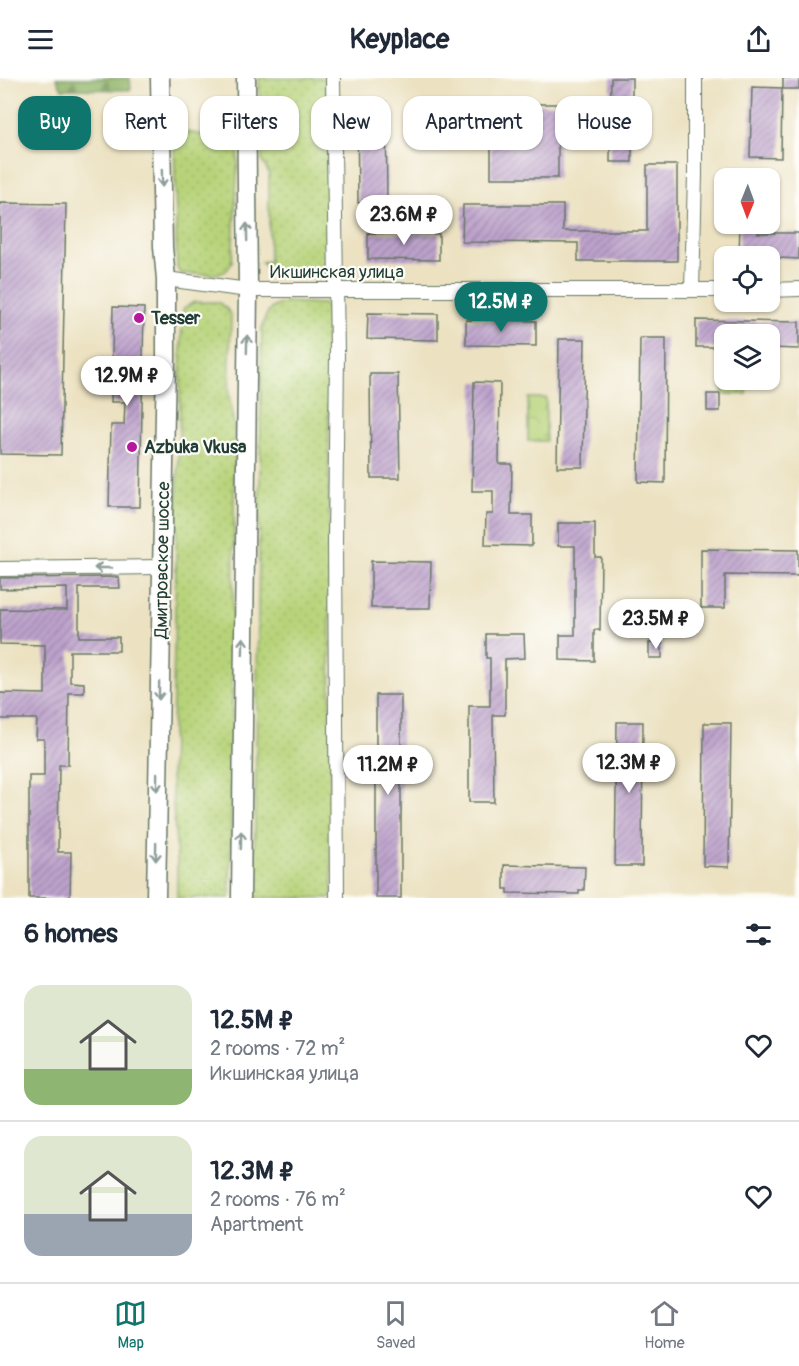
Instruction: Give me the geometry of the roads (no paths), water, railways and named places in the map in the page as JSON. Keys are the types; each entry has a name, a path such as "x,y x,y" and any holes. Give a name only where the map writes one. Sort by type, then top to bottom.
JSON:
{"main road":[{"name":"Дмитровское шоссе","path":"156,898 166,279 160,78"},
{"path":"241,898 248,290 246,78"}],"street":[{"path":"333,78 336,290 337,898"},
{"path":"692,290 695,78"},
{"name":"Икшинская улица","path":"166,279 248,290 714,290"},
{"path":"780,290 799,290"},
{"path":"0,569 162,567"}],"place":[{"name":"Tesser","path":"139,318"},
{"name":"Azbuka Vkusa","path":"132,447"}]}
